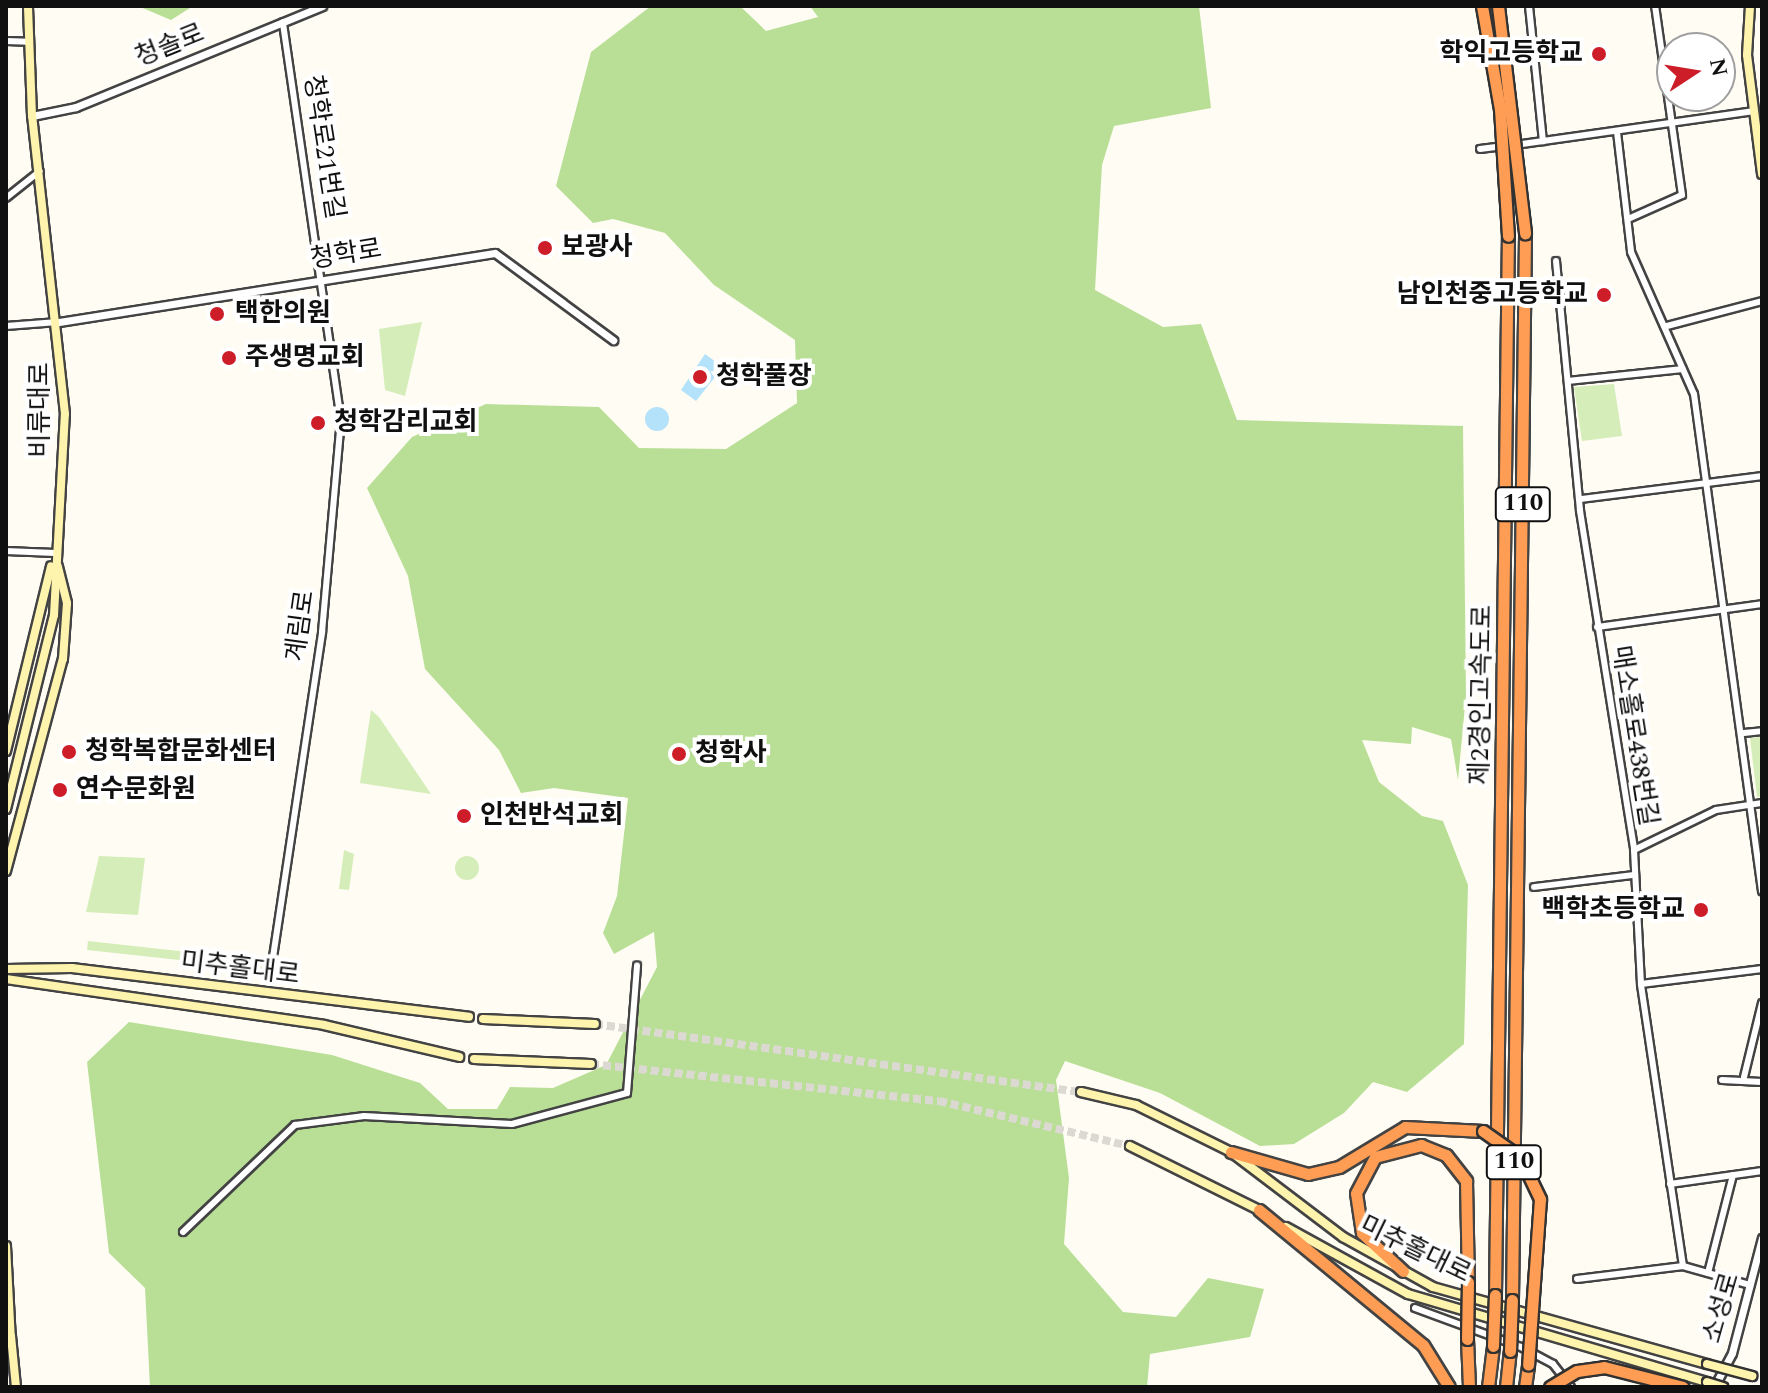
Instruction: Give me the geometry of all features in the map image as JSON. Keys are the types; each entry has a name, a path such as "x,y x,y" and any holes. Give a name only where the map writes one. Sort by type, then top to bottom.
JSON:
{"highway":[{"name":"제2경인고속도로","path":"1482,6 1500,109 1508,236 1495,1295 1488,1387"},
{"name":"제2경인고속도로","path":"1498,6 1525,233 1512,1300 1506,1387"},
{"path":"1231,1152 1308,1174 1339,1167 1405,1127 1483,1131 1520,1157 1540,1199 1525,1387"},
{"path":"1403,1271 1362,1233 1356,1193 1375,1157 1421,1145 1446,1155 1466,1181 1469,1387"},
{"path":"1259,1210 1432,1355 1449,1387"},
{"path":"1550,1387 1594,1367 1683,1387"}],"main road":[{"name":"비류대로","path":"6,809 54,615 65,414 59,322 32,116 28,6"},
{"path":"1750,6 1753,111 1762,174"},
{"path":"6,751 55,553"},
{"path":"6,871 63,659 67,603 55,553"},
{"path":"6,856 14,846"},
{"name":"미추홀대로","path":"6,969 72,968 469,1017"},
{"name":"미추홀대로","path":"6,979 324,1025 459,1057"},
{"path":"483,1019 595,1024"},
{"path":"474,1059 591,1064"},
{"name":"미추홀대로","path":"1081,1092 1136,1105 1231,1152 1343,1237 1453,1295 1762,1379"},
{"name":"미추홀대로","path":"1130,1146 1259,1210 1408,1294 1723,1387"},
{"path":"6,1246 16,1387"},
{"path":"6,1313 11,1340"}],"street":[{"name":"청솔로","path":"32,116 76,107 322,6"},
{"path":"1529,6 1543,141"},
{"path":"1628,219 1682,195 1655,6"},
{"name":"청학로21번길","path":"283,22 323,279"},
{"path":"6,41 29,42"},
{"path":"1480,149 1672,125 1753,111"},
{"path":"1617,132 1631,252 1667,326 1694,394 1744,733 1762,891"},
{"path":"6,198 40,171"},
{"name":"청학로","path":"59,322 495,253 613,340"},
{"name":"매소홀로438번길","path":"1556,261 1597,627 1634,850 1641,984 1683,1266"},
{"name":"계림로","path":"270,977 339,486 341,421 323,279"},
{"path":"1667,326 1762,301"},
{"path":"6,326 59,322"},
{"path":"1568,381 1682,369"},
{"path":"1581,499 1762,476"},
{"path":"6,551 55,553"},
{"path":"1597,627 1762,604"},
{"path":"1744,733 1762,731"},
{"path":"1634,850 1716,810 1762,803"},
{"path":"1534,887 1633,875"},
{"path":"183,1232 295,1125 364,1116 512,1124 627,1093 637,965"},
{"path":"1641,984 1762,969"},
{"path":"1744,1077 1762,1003"},
{"path":"1722,1080 1744,1077 1762,1082"},
{"path":"1670,1184 1762,1171"},
{"path":"1708,1273 1733,1175"},
{"name":"소성로","path":"1710,1385 1732,1353 1762,1238"},
{"path":"1577,1279 1683,1266 1762,1282"},
{"path":"1415,1308 1521,1347 1553,1364 1571,1387"}],"green space":[{"path":"138,6 193,6 171,20"},
{"path":"651,6 740,6 766,31 818,17 810,6 1199,6 1211,108 1114,126 1102,165 1095,290 1163,327 1201,324 1237,420 1463,426 1466,695 1458,780 1451,739 1412,727 1411,744 1362,740 1379,782 1422,816 1443,821 1468,885 1464,1044 1407,1092 1373,1082 1344,1113 1294,1144 1260,1146 1160,1093 1065,1061 1056,1080 1069,1178 1064,1244 1123,1312 1176,1317 1208,1278 1264,1289 1250,1337 1150,1354 1147,1387 150,1387 145,1288 109,1253 87,1062 129,1022 332,1055 420,1083 448,1109 497,1109 510,1087 553,1088 606,1065 657,967 654,932 614,954 603,933 617,896 628,798 554,788 521,793 499,750 425,669 408,576 367,488 412,437 486,404 599,407 639,448 726,449 797,403 795,340 714,285 665,233 613,219 593,223 556,186 591,52"},
{"path":"422,322 405,396 385,390 379,329"},
{"path":"1614,384 1622,436 1582,441 1574,387"},
{"path":"371,710 379,717 431,794 360,783"},
{"path":"1762,737 1762,796 1757,797 1750,738"},
{"path":"344,850 354,854 349,890 339,889"},
{"path":"99,856 145,858 138,915 86,912"},
{"path":"467,856 475,860 479,868 475,876 467,880 459,876 455,868 459,860"},
{"path":"88,941 261,960 262,969 87,950"}],"water":[{"path":"705,354 723,367 696,401 681,390"},
{"path":"657,407 668,414 669,419 662,430 657,431 646,424 645,419 652,408"}],"tunnel":[{"path":"595,1024 1081,1092"},
{"path":"591,1064 939,1101 1130,1146"}],"place":[{"name":"학익고등학교","path":"1599,54"},
{"name":"보광사","path":"545,248"},
{"name":"남인천중고등학교","path":"1604,295"},
{"name":"택한의원","path":"217,314"},
{"name":"주생명교회","path":"229,358"},
{"name":"청학풀장","path":"700,377"},
{"name":"청학감리교회","path":"318,423"},
{"name":"청학복합문화센터","path":"69,752"},
{"name":"청학사","path":"679,754"},
{"name":"연수문화원","path":"60,790"},
{"name":"인천반석교회","path":"464,816"},
{"name":"백학초등학교","path":"1701,910"}]}
